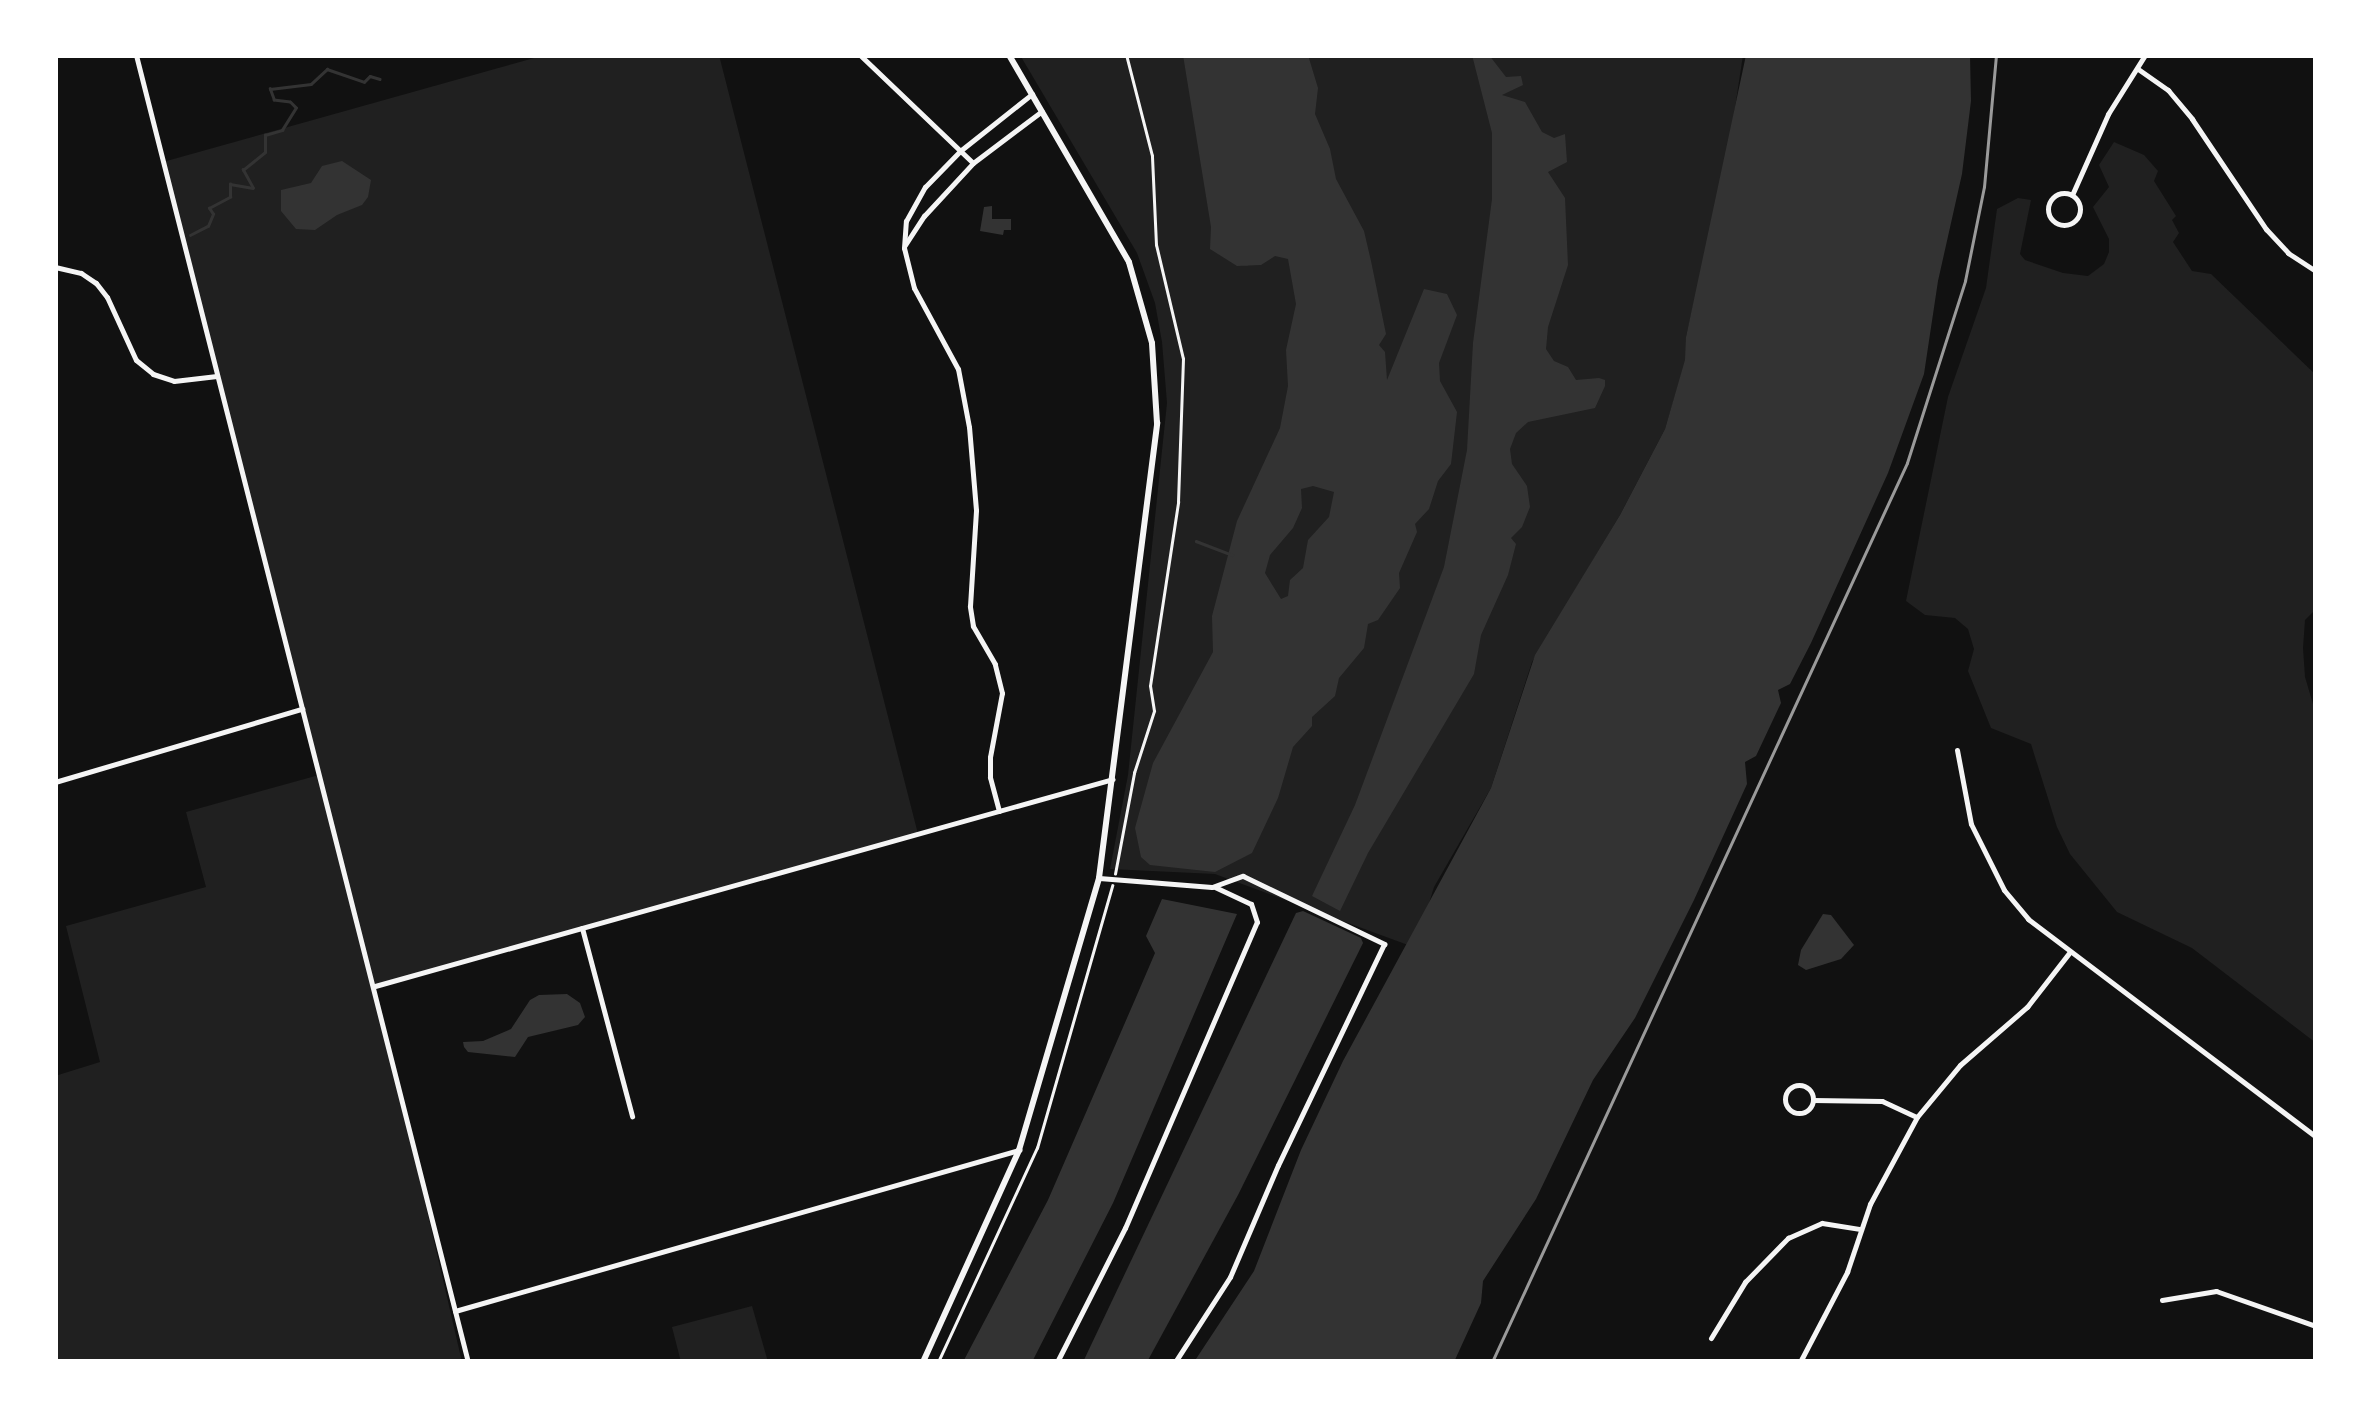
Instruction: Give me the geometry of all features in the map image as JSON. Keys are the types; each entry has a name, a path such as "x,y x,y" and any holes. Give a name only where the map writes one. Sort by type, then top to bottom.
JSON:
{"street":[{"path":"136,55 468,1362"},
{"path":"860,55 973,163"},
{"path":"923,1362 1019,1150 1099,878 1158,423 1158,386 1144,304 1129,262 1010,55"},
{"path":"2072,195 2108,114 2145,55"},
{"path":"2138,69 2168,90 2192,118 2266,228 2288,252 2316,271"},
{"path":"999,811 990,774 1002,693 995,664 973,626 970,606 976,510 969,427 958,370 914,288 904,248 906,221 914,203 960,151 1032,94"},
{"path":"904,248 924,216 973,163 1042,111"},
{"path":"2062,193 2072,195 2079,202 2078,218 2059,224 2051,218 2050,202 2062,193"},
{"path":"55,267 81,273 96,284 107,297 136,360 153,374 174,381 217,376"},
{"path":"55,782 302,709"},
{"path":"1957,750 1971,824 1986,858 2028,919 2069,953 2236,1072 2316,1137"},
{"path":"375,986 1113,779"},
{"path":"1175,1362 1230,1278 1278,1165 1384,944 1243,876 1212,886"},
{"path":"1057,1362 1125,1228 1257,922 1251,904 1212,886 1099,878"},
{"path":"582,928 632,1116"},
{"path":"1800,1362 1848,1272 1860,1229 1917,1117 1960,1066 2027,1007 2069,953"},
{"path":"1799,1085 1808,1088 1813,1100 1810,1109 1796,1113 1784,1100 1787,1091 1799,1085"},
{"path":"1813,1100 1882,1101 1917,1117"},
{"path":"455,1311 1019,1150"},
{"path":"1711,1338 1726,1306 1788,1238 1822,1223 1860,1229"},
{"path":"2162,1300 2216,1291 2316,1326"}],"shaded area":[{"path":"545,55 719,55 918,834 375,986 462,1362 55,1362 55,1076 100,1062 66,926 206,887 186,812 319,775 163,162"},
{"path":"1020,55 1743,55 1728,154 1686,337 1686,360 1665,429 1620,515 1532,662 1491,788 1434,887 1426,913 1408,945 1215,874 1110,869 1128,775 1167,403 1162,342 1155,303 1137,253"},
{"path":"1183,55 1308,55 1318,88 1315,114 1330,149 1336,179 1364,231 1386,334 1379,345 1385,352 1387,380 1424,289 1447,294 1457,315 1439,363 1440,381 1457,412 1451,464 1438,481 1429,509 1415,524 1417,532 1399,573 1400,588 1378,620 1368,624 1364,648 1339,678 1335,696 1312,717 1312,726 1293,747 1278,798 1252,853 1215,872 1150,865 1141,857 1135,828 1153,763 1213,652 1212,616 1237,521 1280,428 1288,386 1286,350 1296,304 1288,259 1275,256 1261,265 1237,266 1210,249 1211,227","holes":["1313,486 1334,492 1329,517 1308,540 1303,568 1290,580 1288,596 1281,599 1265,573 1270,555 1293,528 1302,508 1301,489"]},
{"path":"1472,55 1489,55 1506,77 1521,76 1523,85 1502,95 1525,102 1542,132 1554,138 1565,134 1567,162 1548,172 1565,198 1568,265 1548,327 1546,349 1554,361 1568,367 1576,380 1599,378 1605,380 1605,386 1595,408 1528,422 1516,433 1510,449 1512,464 1527,486 1530,507 1522,527 1511,538 1516,544 1508,575 1481,635 1474,674 1368,853 1340,911 1312,896 1355,805 1444,567 1467,450 1473,343 1492,199 1492,133"},
{"path":"1746,55 1970,55 1971,101 1962,174 1938,281 1924,374 1888,473 1811,643 1790,684 1778,690 1781,703 1756,756 1745,762 1747,784 1694,900 1635,1018 1593,1080 1536,1199 1483,1281 1481,1303 1454,1362 1194,1362 1254,1271 1301,1150 1343,1061 1491,788 1535,655 1620,515 1665,429 1685,360 1686,337"},
{"path":"2114,142 2144,155 2158,171 2154,181 2176,216 2172,220 2179,233 2173,242 2192,271 2211,274 2316,375 2316,609 2305,620 2303,648 2305,677 2316,714 2316,1043 2192,948 2117,912 2070,854 2057,827 2031,744 1991,728 1968,671 1974,649 1968,629 1955,618 1925,615 1906,601 1948,397 1986,288 1997,209 2018,198 2031,200 2020,254 2025,260 2063,273 2088,276 2104,264 2109,252 2109,239 2093,207 2109,187 2099,165"},
{"path":"342,161 371,180 368,197 362,205 315,230 296,229 281,211 281,190 311,183 322,166"},
{"path":"992,206 992,219 1011,219 1011,230 1004,230 1003,235 980,231 984,207"},
{"path":"1162,899 1237,914 1113,1203 1032,1362 963,1362 1048,1200 1137,995 1155,953 1146,936"},
{"path":"1303,911 1361,938 1363,943 1238,1195 1147,1362 1083,1362 1296,913"},
{"path":"1823,914 1831,915 1854,945 1841,959 1806,970 1798,965 1801,950"},
{"path":"567,994 580,1003 585,1017 578,1025 528,1037 515,1057 468,1052 464,1047 463,1042 483,1041 511,1029 530,1000 539,995"},
{"path":"752,1306 768,1362 681,1362 672,1327"}],"waterway":[{"path":"190,235 208,226 213,214 209,208 230,197 230,184 253,188 243,170 265,152 265,135 282,130 296,108 290,102 274,100 270,89 311,84 327,69 364,82 370,76 380,79"},
{"path":"1196,541 1232,555"}],"railway":[{"path":"1492,1362 1907,463 1965,281 1984,187 1996,55"}]}
